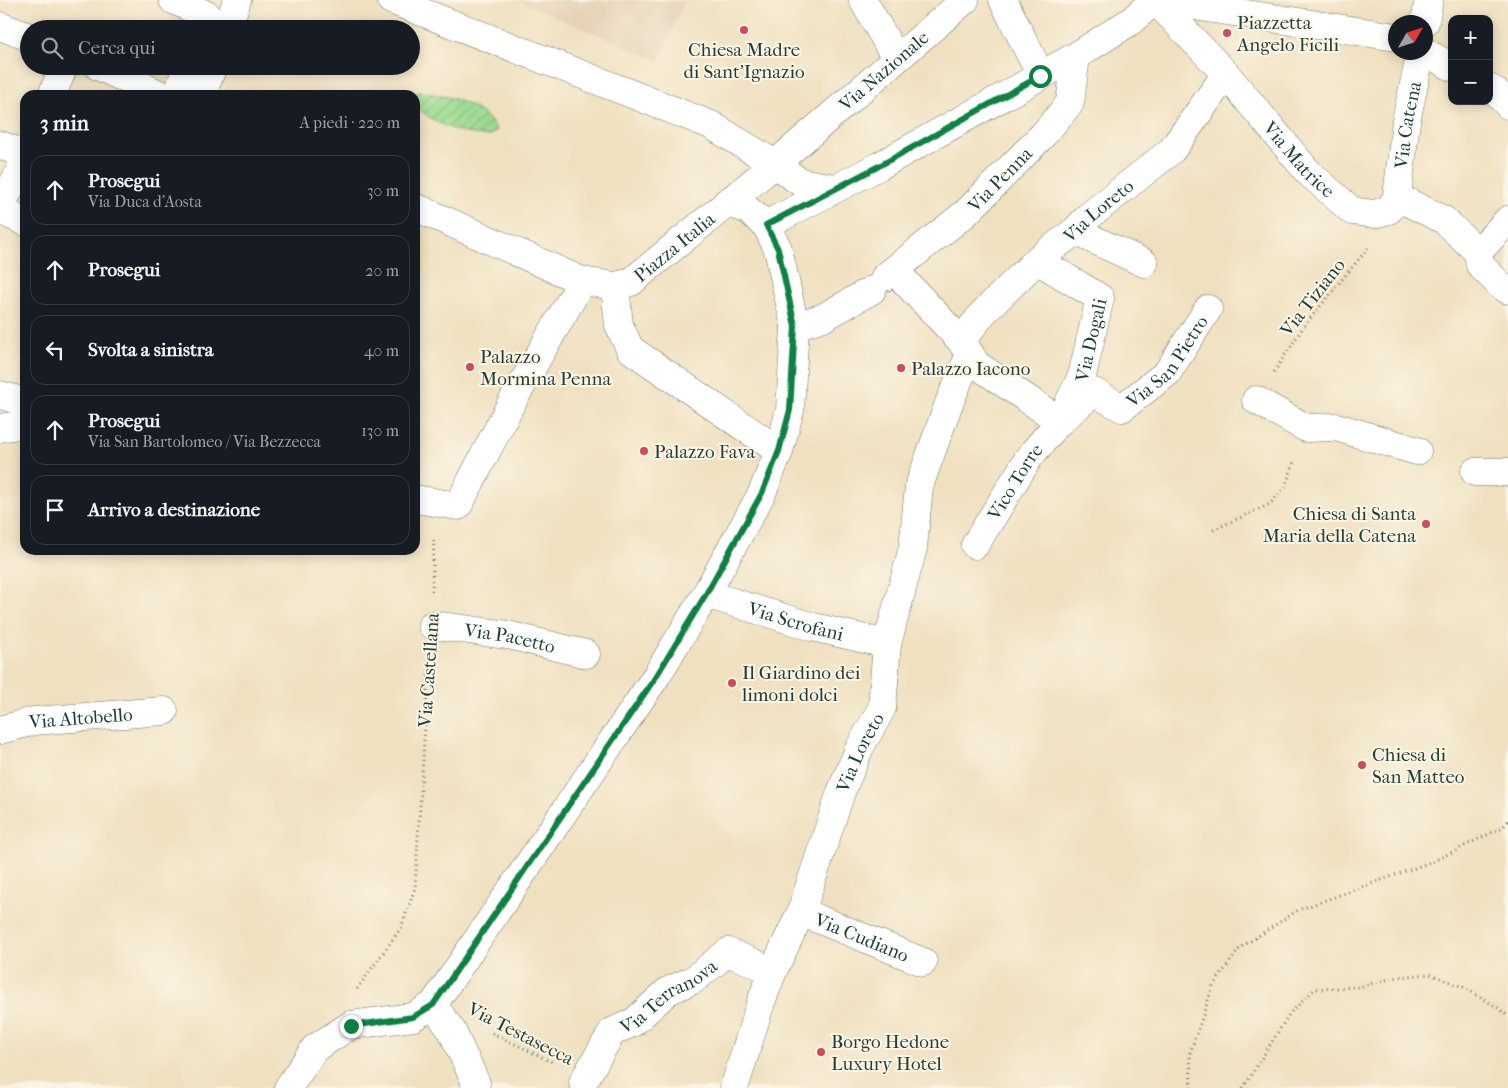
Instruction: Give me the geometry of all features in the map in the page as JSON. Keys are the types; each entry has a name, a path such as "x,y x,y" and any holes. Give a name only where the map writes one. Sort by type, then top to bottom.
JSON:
{"street":[{"path":"173,0 212,18 238,0"},
{"path":"391,0 710,125 775,164 800,182 835,188"},
{"path":"864,0 896,58"},
{"name":"Via Nazionale","path":"824,120 965,0"},
{"path":"1004,0 1033,60"},
{"path":"766,225 879,166 1076,56 1130,20 1155,0 1388,36"},
{"name":"Via Matrice","path":"1155,0 1226,74 1308,172 1352,211 1374,214 1393,204"},
{"path":"0,26 20,34"},
{"name":"Via Penna","path":"795,326 824,317 884,279 966,213 1043,135 1070,103 1076,56"},
{"path":"1433,56 1448,65"},
{"name":"Via Catena","path":"1393,204 1406,121 1418,60"},
{"name":"Via Loreto","path":"734,1088 761,1002 773,971 801,912 841,792 860,748 882,708 887,644 913,548 919,486 965,347 984,312 1037,260 1075,231 1089,216 1172,150 1226,74"},
{"path":"54,90 60,75"},
{"path":"118,75 150,90"},
{"path":"179,90 185,75"},
{"path":"204,90 210,75"},
{"path":"1493,90 1508,105"},
{"name":"Piazza Italia","path":"420,210 582,281 615,286 631,282 775,164 824,120"},
{"path":"0,145 20,152"},
{"path":"20,171 0,208 20,219"},
{"path":"288,1088 315,1048 351,1026 413,1017 433,1005 657,675 706,594 762,493 779,451 790,410 795,326 778,249 766,225 748,210 727,202"},
{"path":"1393,204 1444,220 1478,252 1480,265 1504,288"},
{"path":"1478,252 1508,220"},
{"path":"1075,231 1144,263"},
{"name":"Via Dogali","path":"1037,260 1100,298 1082,376 1060,421"},
{"path":"884,279 965,347 977,365 1060,421"},
{"path":"425,500 458,506 512,402 582,281"},
{"path":"615,286 619,325 630,349 779,451"},
{"name":"Via San Pietro","path":"1060,421 1094,392 1122,408 1168,373 1208,309"},
{"path":"0,395 20,401"},
{"path":"1256,400 1306,428 1336,427 1417,450"},
{"name":"Vico Torre","path":"975,545 1030,456 1060,421"},
{"path":"0,428 20,425"},
{"path":"1475,472 1508,472"},
{"name":"Via Scrofani","path":"706,594 813,627 887,644"},
{"name":"Via Pacetto","path":"432,625 508,635 586,654"},
{"name":"Via Altobello","path":"0,730 34,721 164,711"},
{"name":"Via Cudiano","path":"801,912 923,962"},
{"name":"Via Terranova","path":"583,1082 612,1032 634,1022 668,991 693,980 728,952 773,971"},
{"path":"433,1005 452,1031 476,1083 475,1088"}],"path":[{"name":"Via Tiziano","path":"1256,400 1304,326 1376,238 1393,204"},
{"path":"1214,530 1270,504 1285,487 1306,428"},
{"name":"Via Castellana","path":"351,1026 350,999 400,928 415,888 432,625 425,500"},
{"path":"1191,1088 1190,1053 1213,986 1240,948 1298,910 1434,861 1503,827 1508,821"},
{"path":"1243,1088 1290,1013 1315,989 1358,987 1398,977 1430,974 1463,987 1498,1006 1508,1016"},
{"name":"Via Testasecca","path":"484,1030 553,1063 583,1082"}],"shaded area":[{"path":"517,0 685,0 659,61"}],"green space":[{"path":"420,92 463,102 482,113 497,130 490,136 459,131 440,124 420,109"}],"place":[{"name":"Chiesa Madre di Sant'Ignazio","path":"744,30"},
{"name":"Piazzetta Angelo Ficili","path":"1227,33"},
{"name":"Palazzo Mormina Penna","path":"470,367"},
{"name":"Palazzo Iacono","path":"901,368"},
{"name":"Palazzo Fava","path":"644,451"},
{"name":"Chiesa di Santa Maria della Catena","path":"1426,524"},
{"name":"Il Giardino dei limoni dolci","path":"732,683"},
{"name":"Chiesa di San Matteo","path":"1362,765"},
{"name":"Borgo Hedone Luxury Hotel","path":"821,1052"}],"route":[{"path":"351,1026 413,1017 433,1005 657,675 706,594 762,493 779,451 790,410 795,326 778,249 766,225 879,166 1040,76"}]}
